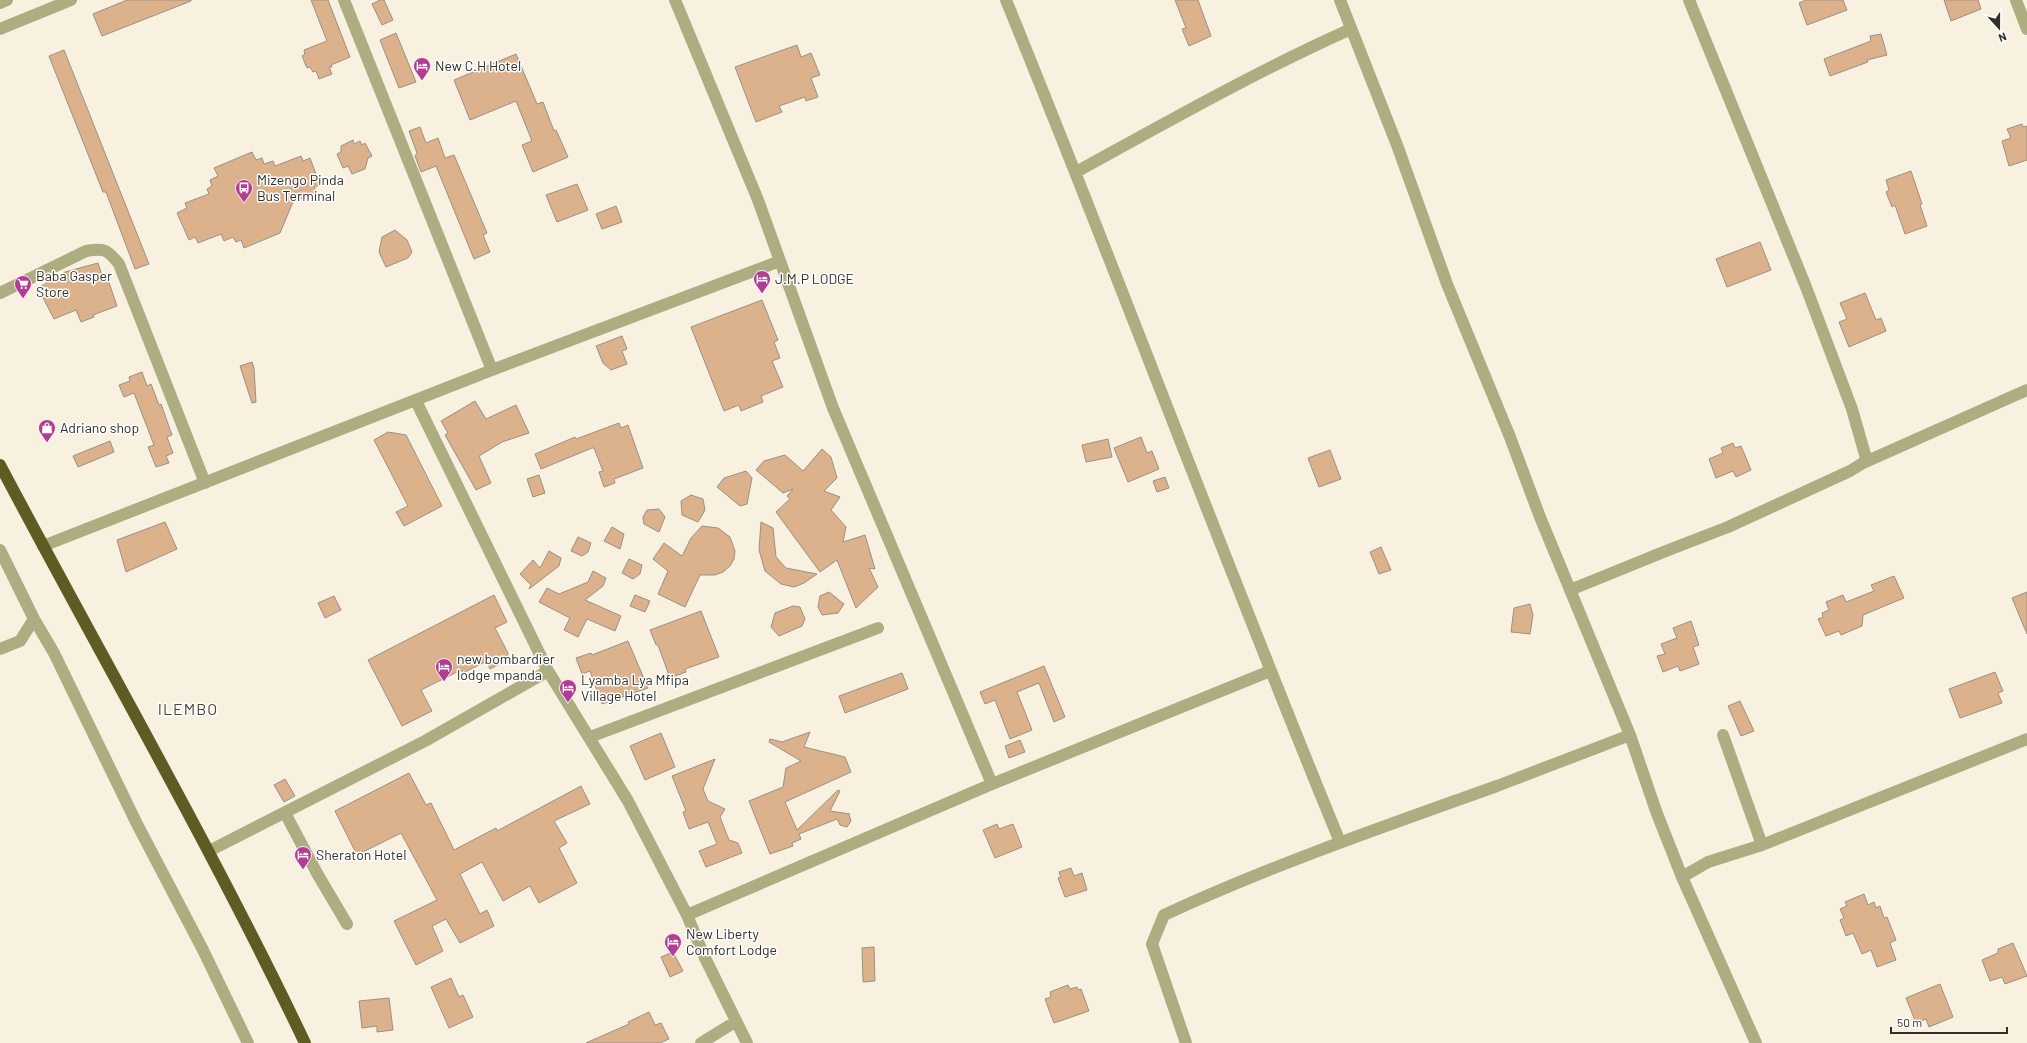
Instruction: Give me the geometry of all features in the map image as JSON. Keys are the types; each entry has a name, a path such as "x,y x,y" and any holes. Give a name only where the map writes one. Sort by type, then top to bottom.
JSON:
{"highway":[{"path":"0,465 209,851 305,1043"}],"street":[{"path":"0,3 7,0"},
{"path":"0,29 71,0"},
{"path":"344,0 492,370"},
{"path":"676,0 758,200 833,408 992,784"},
{"path":"1006,0 1076,172 1270,671 1340,842"},
{"path":"1340,0 1397,145 1447,284 1510,437 1540,517 1630,735 1656,811 1682,877 1756,1043"},
{"path":"1689,0 1820,324 1852,409 1865,453 1866,458 1863,463"},
{"path":"2016,0 2027,29"},
{"path":"1076,172 1218,93 1297,53 1351,28"},
{"path":"0,293 86,251 101,248 111,254 119,264 205,483"},
{"path":"43,546 492,370 780,261"},
{"path":"1570,590 1728,527 1863,463 2027,390"},
{"path":"416,401 548,671 590,737 628,802 687,915 735,1022 747,1043"},
{"path":"0,550 34,619 54,652 137,824 203,950 248,1043"},
{"path":"0,649 20,640 34,619"},
{"path":"590,737 878,628"},
{"path":"209,851 425,741 548,671"},
{"path":"687,915 992,784 1270,671"},
{"path":"1186,1043 1152,944 1164,915 1212,893 1340,842 1498,785 1630,735"},
{"path":"1723,735 1762,845"},
{"path":"1682,877 1708,862 1762,845 2027,739"},
{"path":"285,813 318,875 348,924"},
{"path":"701,1043 735,1022"}],"building":[{"path":"127,0 191,1 102,36 93,14"},
{"path":"311,0 328,0 350,57 331,65 332,67 329,67 332,74 319,79 316,71 313,72 310,67 307,68 302,56 305,54 304,50 327,41"},
{"path":"380,0 384,0 393,20 382,25 372,4"},
{"path":"1175,0 1198,0 1211,36 1189,46 1182,29 1186,28"},
{"path":"1806,0 1843,0 1847,10 1807,25 1799,3"},
{"path":"1944,0 1978,0 1981,9 1951,21"},
{"path":"396,33 416,82 399,88 380,40"},
{"path":"1881,34 1887,55 1867,60 1868,62 1830,76 1824,59 1871,41 1870,36"},
{"path":"797,45 801,57 811,53 820,75 811,78 818,97 806,101 805,97 779,106 782,112 756,122 735,67"},
{"path":"64,50 149,264 135,269 106,192 103,192 49,56"},
{"path":"516,54 537,104 543,102 554,131 556,130 568,157 533,172 522,145 532,141 516,101 470,120 454,80"},
{"path":"2022,124 2023,127 2027,126 2027,160 2009,166 2002,141 2011,138 2007,129"},
{"path":"420,127 426,143 438,138 445,158 454,155 487,233 483,235 490,252 474,259 436,166 421,172 415,156 417,153 409,131"},
{"path":"353,140 354,144 360,141 362,145 365,143 372,156 368,158 365,169 352,174 348,166 343,168 337,154 341,152 341,146"},
{"path":"252,152 256,160 262,158 264,164 273,161 275,166 301,156 303,161 310,158 320,185 314,187 317,192 293,202 280,233 244,248 241,240 236,242 233,237 224,241 221,234 198,243 195,237 189,240 177,213 187,208 185,203 209,194 207,189 212,186 210,180 218,176 214,168"},
{"path":"1911,171 1922,204 1920,205 1927,226 1905,234 1895,205 1892,207 1886,192 1889,190 1886,180"},
{"path":"577,184 588,210 557,222 546,195"},
{"path":"616,206 622,222 602,229 596,214"},
{"path":"395,230 407,240 412,252 408,258 386,267 379,252 382,237"},
{"path":"1760,242 1771,270 1727,287 1716,259"},
{"path":"98,263 103,278 107,277 117,306 93,315 94,317 81,322 76,310 54,319 38,288 65,272"},
{"path":"1865,293 1876,320 1881,318 1886,331 1849,347 1839,322 1847,319 1840,303"},
{"path":"762,300 778,340 774,342 780,358 772,361 783,387 761,396 763,402 741,411 739,405 724,411 691,327"},
{"path":"622,336 627,349 622,351 627,364 611,370 603,363 596,346"},
{"path":"252,362 254,368 256,402 252,403 240,366"},
{"path":"142,372 147,386 151,384 159,405 161,404 172,435 167,437 173,453 166,456 169,463 156,467 148,447 154,445 134,393 124,397 119,385 130,381 129,377"},
{"path":"475,401 486,419 516,405 529,433 502,442 479,456 491,483 476,490 445,435 448,433 441,421"},
{"path":"619,423 621,428 628,425 643,468 614,479 615,483 604,487 599,472 603,471 594,448 592,448 541,469 535,454 575,437 576,439"},
{"path":"388,432 406,435 442,506 404,526 396,512 408,506 374,440"},
{"path":"1141,437 1147,453 1152,451 1159,469 1128,482 1114,448"},
{"path":"1108,439 1112,457 1086,462 1082,445"},
{"path":"110,441 114,452 78,467 73,456"},
{"path":"1733,443 1735,448 1741,446 1751,470 1736,477 1733,471 1716,478 1709,459 1723,453 1721,448"},
{"path":"822,449 831,457 837,478 824,491 840,497 831,510 846,527 843,542 865,535 875,569 869,568 878,587 856,608 837,560 820,572 776,512 790,499 787,496 793,489 783,493 756,470 764,461 785,455 803,471"},
{"path":"1330,450 1341,479 1319,487 1308,458"},
{"path":"746,471 752,478 747,504 740,506 717,487 724,478"},
{"path":"539,475 545,493 533,497 527,479"},
{"path":"1165,477 1169,488 1157,492 1153,481"},
{"path":"691,495 703,499 705,510 698,522 682,515 681,501"},
{"path":"659,509 665,517 659,532 644,524 643,517 647,510"},
{"path":"165,522 177,549 126,572 117,540"},
{"path":"761,522 773,528 776,557 786,568 817,574 804,583 794,587 781,584 765,571 759,550"},
{"path":"702,526 718,528 730,537 735,551 734,559 730,566 723,572 715,575 700,575 685,607 658,594 668,571 653,559 664,543 682,556 691,538"},
{"path":"612,527 624,534 620,549 604,541"},
{"path":"578,537 591,543 588,552 582,556 571,551"},
{"path":"1381,547 1391,570 1379,574 1370,552"},
{"path":"549,551 561,558 559,566 529,589 531,585 520,574 533,560 540,568"},
{"path":"629,559 642,565 640,574 633,579 622,573"},
{"path":"593,571 606,578 603,586 585,600 621,616 615,631 587,619 578,637 564,630 570,618 539,602 547,588 559,594 588,582"},
{"path":"1894,576 1904,598 1863,615 1862,626 1841,635 1839,631 1826,636 1818,619 1823,617 1822,613 1829,610 1826,602 1843,595 1846,602 1874,591 1871,585"},
{"path":"829,592 844,604 838,613 822,615 818,607 820,596"},
{"path":"2027,592 2027,634 2012,598"},
{"path":"494,595 507,622 495,628 508,653 507,660 490,669 487,661 463,673 461,670 421,690 432,711 402,726 368,660"},
{"path":"635,595 650,601 645,612 630,606"},
{"path":"334,596 341,610 325,618 318,603"},
{"path":"1530,604 1533,615 1530,634 1511,632 1514,608"},
{"path":"793,606 800,607 805,619 802,626 779,636 771,627 775,613"},
{"path":"701,611 719,657 685,669 686,672 670,678 658,645 656,645 650,630"},
{"path":"1691,621 1699,645 1693,647 1699,664 1680,671 1678,666 1663,672 1657,656 1665,654 1661,644 1677,638 1673,628"},
{"path":"628,641 648,688 602,704 590,671 582,674 576,658 591,653 592,655"},
{"path":"1044,666 1065,717 1054,722 1039,683 1017,692 1032,730 1010,739 995,700 985,704 980,692"},
{"path":"1995,672 2003,691 1998,693 2002,703 1960,718 1949,689"},
{"path":"902,673 908,689 845,713 839,696"},
{"path":"1740,701 1754,731 1741,736 1728,706"},
{"path":"810,732 804,747 845,757 851,772 785,802 797,830 838,790 840,791 830,811 850,814 851,821 847,827 840,825 837,819 799,834 801,839 792,843 793,846 770,854 749,801 783,787 786,768 801,761 769,742 770,739 782,742"},
{"path":"661,733 675,767 645,780 630,746"},
{"path":"1020,740 1025,752 1009,758 1005,746"},
{"path":"715,759 703,789 708,801 725,809 720,817 729,840 738,843 742,853 706,867 699,851 717,844 708,822 689,829 683,812 686,811 672,776"},
{"path":"409,773 426,805 431,803 454,850 496,828 497,831 581,786 590,804 554,821 567,843 559,848 577,883 539,903 530,886 503,901 482,862 460,874 480,914 487,910 494,926 460,943 446,919 432,926 443,951 416,965 394,921 437,900 401,833 357,855 335,811"},
{"path":"285,779 295,796 284,802 274,785"},
{"path":"997,824 999,829 1013,824 1022,847 995,858 983,830"},
{"path":"1071,868 1074,876 1082,873 1087,890 1065,897 1058,878 1061,877 1059,872"},
{"path":"1864,894 1868,905 1874,902 1876,908 1880,906 1884,918 1887,917 1896,940 1890,943 1896,960 1877,967 1871,950 1862,954 1853,933 1846,936 1840,920 1844,918 1840,909 1847,906 1845,902"},
{"path":"2013,943 2027,976 2005,984 2002,977 1990,981 1982,960 1998,953 1998,949"},
{"path":"874,947 875,981 863,982 862,948"},
{"path":"673,952 683,971 670,977 661,957"},
{"path":"451,978 459,997 463,995 473,1017 449,1028 431,987"},
{"path":"1940,984 1953,1017 1929,1027 1926,1019 1916,1023 1906,998"},
{"path":"1068,985 1070,989 1077,987 1078,990 1081,989 1089,1011 1054,1023 1045,999 1051,997 1050,992"},
{"path":"389,998 393,1030 377,1032 377,1026 362,1028 359,1001"},
{"path":"649,1012 655,1025 661,1023 669,1039 660,1043 586,1043 629,1024 628,1022"}],"place":[{"name":"New C.H Hotel","path":"422,81"},
{"name":"Mizengo Pinda Bus Terminal","path":"244,203"},
{"name":"J.M.P LODGE","path":"762,294"},
{"name":"Baba Gasper Store","path":"23,299"},
{"name":"Adriano shop","path":"47,443"},
{"name":"new bombardier lodge mpanda","path":"444,682"},
{"name":"Lyamba Lya Mfipa Village Hotel","path":"568,703"},
{"name":"Sheraton Hotel","path":"303,870"},
{"name":"New Liberty Comfort Lodge","path":"673,957"}],"district":[{"name":"ILEMBO","path":"188,709"}]}
